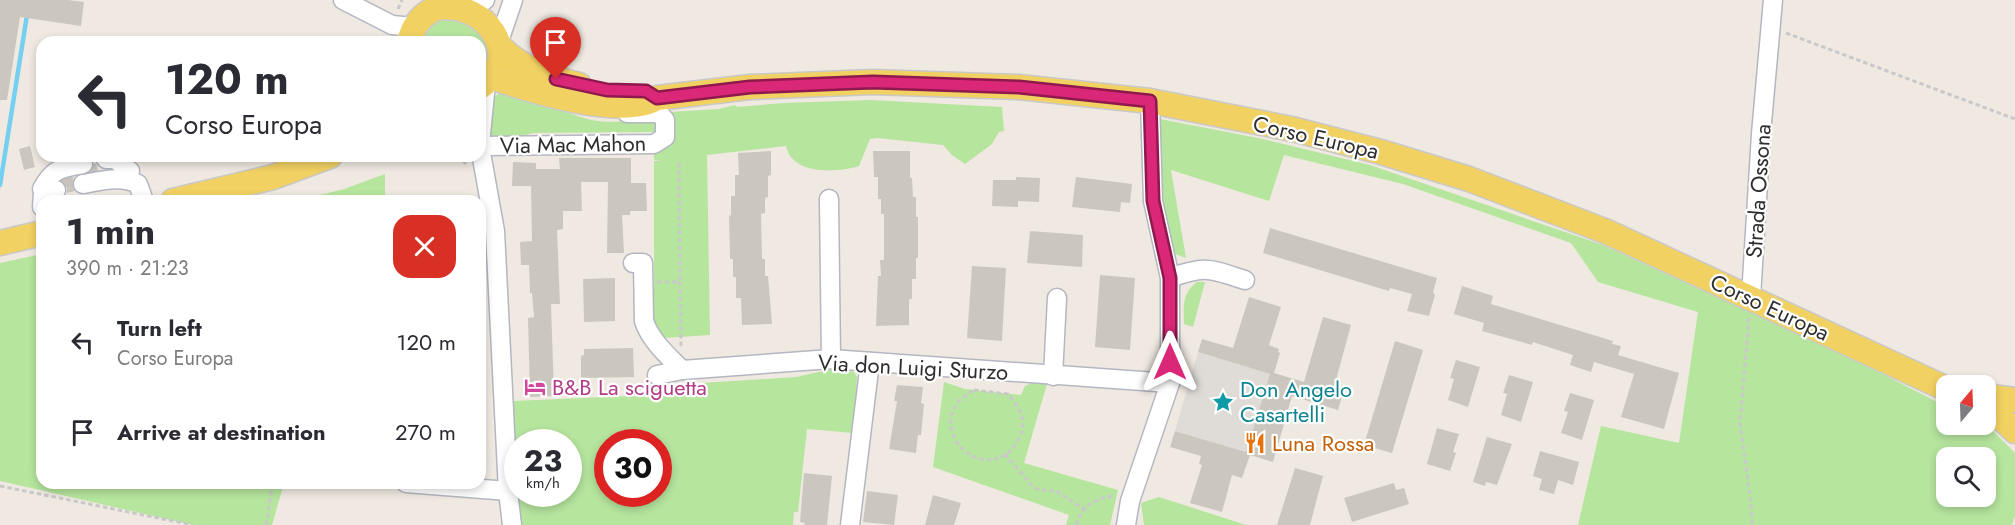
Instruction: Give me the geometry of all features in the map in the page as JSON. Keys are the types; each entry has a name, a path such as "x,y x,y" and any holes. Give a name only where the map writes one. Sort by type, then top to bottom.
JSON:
{"main road":[{"path":"421,20 442,6 472,4"},
{"name":"Corso Europa","path":"472,4 490,22 500,44 515,61 526,68 556,79 607,90 646,91 657,98"},
{"path":"486,83 498,63 500,44"},
{"name":"Corso Europa","path":"486,83 615,106 648,104 657,98 750,87 873,82 1019,87 1150,101 1292,129 1382,152 1469,179 1605,231 1936,382"},
{"path":"198,195 273,177 314,162"},
{"path":"0,243 36,234"},
{"path":"1996,397 2015,400"},
{"path":"1996,416 2015,431"}],"street":[{"path":"343,0 392,25 421,20"},
{"path":"500,44 513,0"},
{"name":"Strada Ossona","path":"1750,297 1773,0"},
{"name":"Via Mac Mahon","path":"486,146 654,144 665,137 664,120 659,113 592,113 555,102 547,93"},
{"path":"1126,525 1131,501 1170,383 1170,278 1153,201 1150,101"},
{"path":"107,165 111,162"},
{"path":"117,162 137,186"},
{"path":"483,162 495,231 504,429"},
{"path":"47,193 50,174 55,170 83,164"},
{"path":"83,184 116,179 128,180 137,186"},
{"path":"829,199 831,360"},
{"path":"633,263 644,263 646,328 682,370"},
{"path":"1170,278 1189,271 1208,269 1245,280"},
{"path":"1053,376 1057,298"},
{"name":"Via don Luigi Sturzo","path":"657,375 682,370 831,360 1170,383"},
{"path":"850,525 870,362"},
{"path":"486,489 504,490"},
{"path":"509,507 512,525"}],"path":[{"path":"397,10 402,0"},
{"path":"1771,27 2015,119"},
{"path":"679,163 682,370"},
{"path":"644,282 680,282"},
{"path":"1750,297 1740,423 1752,525"},
{"path":"974,390 1008,394 1018,405 1022,418 1022,430 1012,450 1005,454 1000,458 985,460 971,457 959,447 952,434 952,414 959,400 974,390"},
{"path":"1005,454 1034,487 1040,490 1056,490 1084,509"},
{"path":"0,486 193,525"},
{"path":"266,525 272,489"},
{"path":"1076,525 1084,509 1101,498 1116,496 1131,501"}],"green space":[{"path":"447,17 465,17 482,36 425,36 431,26"},
{"path":"486,41 489,44 486,64"},
{"path":"498,94 534,100 592,120 614,122 652,119 656,120 657,132 533,133 514,138 490,137 488,133 491,99"},
{"path":"870,100 1002,107 1004,131 999,132 992,144 965,164 943,145 877,138 870,139 859,166 839,170 816,170 806,167 790,155 786,146 707,155 710,335 664,338 654,328 654,161 661,160 654,160 654,149 674,131 669,112 719,109 735,105 737,107"},
{"path":"1160,119 1263,139 1370,165 1603,245 1861,363 1936,401 1936,435 1996,434 2015,453 2015,516 2012,525 1578,525 1601,426 1679,443 1698,312 1598,282 1571,243 1403,184 1284,155 1269,201 1171,170 1186,258 1170,252 1160,207 1156,121"},
{"path":"385,174 385,195 320,195"},
{"path":"36,255 36,489 282,489 272,525 193,525 0,481 0,263"},
{"path":"1197,282 1205,282 1193,327 1184,324 1184,306 1188,291"},
{"path":"837,368 854,372 857,377 853,433 807,429 798,512 794,512 793,525 520,525 518,507 582,507 582,429 513,429 513,401 652,395 653,390 701,383 796,377"},
{"path":"944,382 965,389 1021,395 1025,386 1034,382 1047,384 1024,463 1118,490 1110,525 1066,525 1069,515 933,467"},
{"path":"1159,497 1246,525 1144,525 1141,503"}],"shaded area":[{"name":"Don Angelo Casartelli","path":"1198,352 1270,374 1246,452 1175,431"}],"building":[{"path":"0,0 84,2 81,26 20,17 7,100 0,100"},
{"path":"30,146 35,167 24,170 19,149"},
{"path":"771,151 768,197 765,198 765,213 761,214 762,259 765,259 765,276 768,276 772,324 742,325 741,298 736,298 736,277 733,277 733,259 730,259 729,216 731,215 731,196 735,196 735,175 739,175 738,153"},
{"path":"873,151 910,151 910,177 912,178 913,197 916,197 916,217 918,217 918,258 916,258 916,279 912,279 912,299 909,299 909,325 876,326 878,276 881,276 880,260 884,260 884,214 881,214 881,199 878,199 878,177 874,177"},
{"path":"559,158 631,158 631,183 646,183 647,211 630,211 630,215 622,215 624,253 607,253 608,182 581,182 582,211 563,211 563,229 557,230 560,304 551,304 554,396 530,397 528,318 534,317 529,265 521,265 520,242 532,241 531,186 512,186 513,162 536,163 536,169 560,169"},
{"path":"74,177 72,185 75,191 67,193 67,186 62,181"},
{"path":"1016,177 1040,178 1039,202 1018,201 1018,207 992,206 993,180 1016,180"},
{"path":"1076,177 1132,184 1130,203 1121,202 1120,212 1072,207"},
{"path":"1270,228 1437,278 1429,316 1407,311 1412,294 1390,288 1389,291 1263,253"},
{"path":"1030,231 1083,235 1082,267 1027,263"},
{"path":"972,266 1006,268 1002,341 967,338"},
{"path":"1100,275 1135,278 1130,350 1095,347"},
{"path":"615,278 615,321 584,322 583,279"},
{"path":"1462,286 1493,296 1491,304 1613,341 1612,344 1621,346 1618,355 1679,373 1664,429 1621,417 1634,374 1594,362 1591,372 1570,365 1573,355 1533,342 1532,345 1482,331 1484,323 1454,314"},
{"path":"1249,297 1281,307 1269,345 1279,349 1280,353 1274,373 1304,382 1323,317 1351,325 1334,387 1344,390 1338,410 1292,396 1273,462 1250,455 1242,478 1232,475 1222,512 1190,503 1202,465 1199,464 1201,456 1170,447 1175,431 1246,452 1270,374 1198,352 1202,339 1233,348"},
{"path":"1395,341 1423,350 1392,453 1364,445"},
{"path":"633,348 634,377 581,378 581,356 584,355 584,349"},
{"path":"1456,360 1480,367 1468,407 1448,400 1454,379 1450,378"},
{"path":"1509,375 1533,382 1521,422 1501,415 1507,394 1503,393"},
{"path":"897,385 923,387 921,435 918,435 916,453 889,449 897,401 894,401"},
{"path":"1570,393 1594,400 1582,440 1561,433 1568,412 1564,411"},
{"path":"1437,428 1459,434 1450,471 1427,464"},
{"path":"1487,437 1512,444 1497,485 1486,482 1485,486 1473,482"},
{"path":"1540,451 1579,462 1573,485 1558,480 1554,494 1539,490 1542,479 1533,476"},
{"path":"1295,468 1323,476 1310,525 1277,525"},
{"path":"804,473 832,476 827,525 804,525 805,523 800,522"},
{"path":"1394,483 1396,490 1404,488 1409,504 1352,522 1344,498"},
{"path":"867,491 898,495 894,525 863,522"},
{"path":"933,495 961,503 954,525 925,525"}],"waterway":[{"path":"0,185 27,15"}],"tunnel":[{"path":"54,181 108,170"}],"place":[{"name":"B&B La sciguetta","path":"535,387"},
{"name":"Don Angelo Casartelli","path":"1223,402"},
{"name":"Luna Rossa","path":"1255,443"}],"route":[{"path":"556,79 607,90 646,91 657,98 750,87 873,82 1019,87 1150,101 1153,201 1170,278 1170,362"}]}
